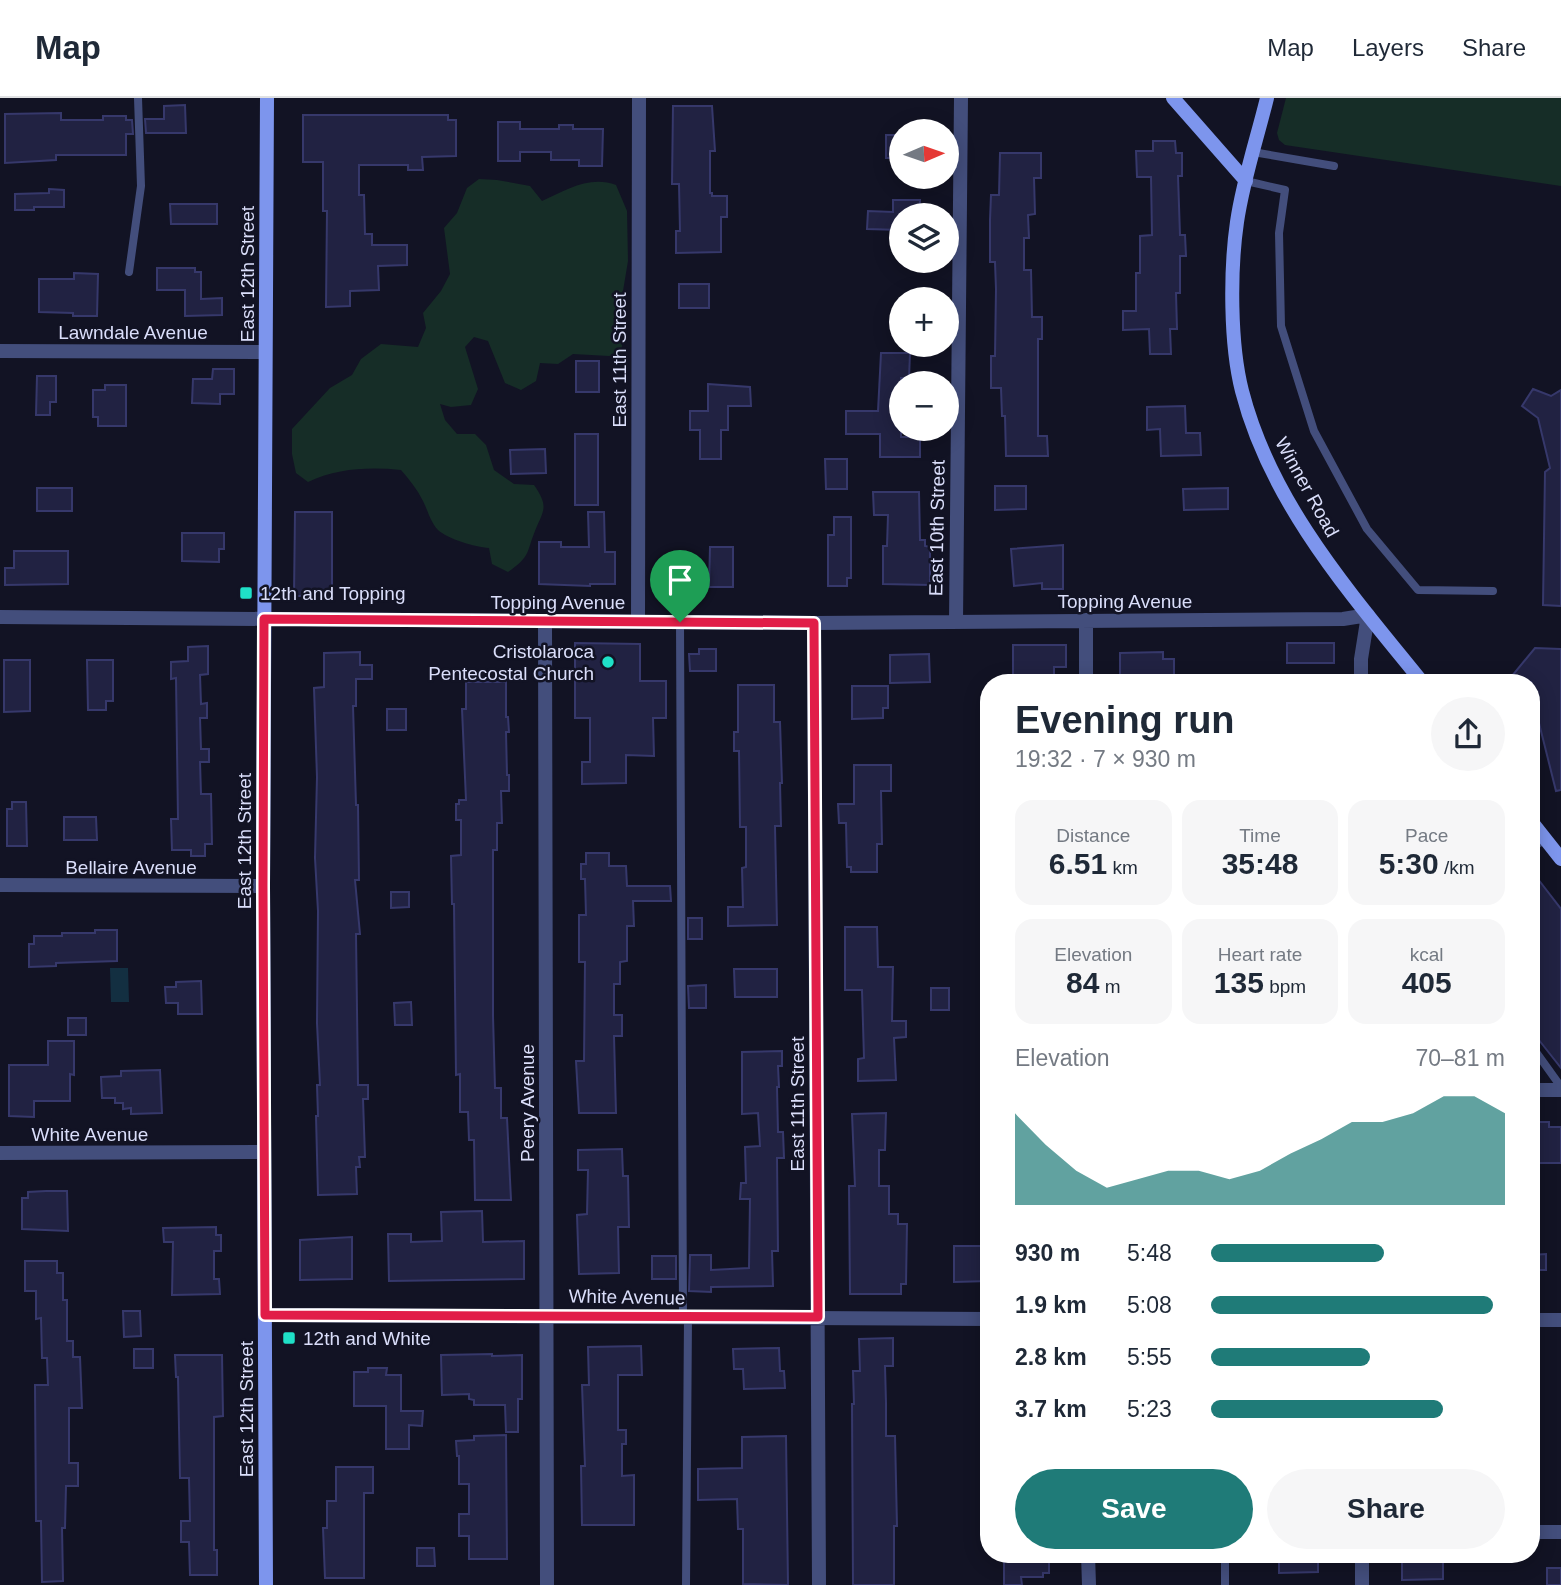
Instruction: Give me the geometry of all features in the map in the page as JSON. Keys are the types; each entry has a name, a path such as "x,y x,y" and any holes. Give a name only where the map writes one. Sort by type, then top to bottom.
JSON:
{"street":[{"name":"East 12th Street","path":"266,1585 263,886 267,98"},
{"name":"East 11th Street","path":"638,622 639,98"},
{"name":"East 10th Street","path":"956,622 961,98"},
{"path":"1174,98 1246,181"},
{"name":"Winner Road","path":"1267,98 1237,222 1234,345 1242,391 1259,442 1286,499 1320,552 1416,674"},
{"name":"Lawndale Avenue","path":"0,351 265,352"},
{"name":"Topping Avenue","path":"0,617 814,623 1343,619 1368,615"},
{"path":"1361,674 1368,615"},
{"path":"1086,620 1086,674"},
{"name":"Peery Avenue","path":"545,621 547,1585"},
{"name":"East 11th Street","path":"814,623 818,1585"},
{"path":"1540,832 1561,859"},
{"name":"Bellaire Avenue","path":"0,885 263,886"},
{"path":"1540,1089 1561,1088"},
{"name":"White Avenue","path":"0,1153 264,1152"},
{"name":"White Avenue","path":"265,1315 980,1319"},
{"path":"1540,1320 1561,1320"},
{"path":"1540,1532 1561,1532"},
{"path":"1088,1563 1088,1585"},
{"path":"1362,1563 1362,1585"}],"lane":[{"path":"130,272 141,186 138,98"},
{"path":"1253,152 1334,166"},
{"path":"1246,181 1285,190 1279,233 1280,326 1314,431 1367,529 1418,590 1493,591"},
{"path":"680,622 686,1585"},
{"path":"1540,843 1546,839"},
{"path":"1540,1058 1561,1088"},
{"path":"1225,1563 1226,1585"}],"green space":[{"path":"1286,98 1561,98 1561,186 1285,145 1279,140 1277,133"},
{"path":"479,179 530,186 542,201 578,185 606,182 616,185 627,211 628,261 622,297 624,333 621,353 609,356 573,354 558,364 540,363 536,381 521,390 505,383 488,341 474,337 465,347 478,389 471,405 451,407 440,404 445,420 457,434 475,434 486,445 494,470 514,484 534,485 542,498 543,513 527,554 508,572 492,564 489,548 462,542 438,530 418,492 401,470 354,470 308,482 296,473 292,454 292,429 330,388 352,375 361,359 381,344 418,347 426,328 423,313 441,291 450,274 444,228 457,213 467,188"}],"water":[{"path":"110,968 128,968 129,1002 111,1002"}],"building":[{"path":"185,105 186,133 146,133 145,119 164,119 164,106"},
{"path":"673,106 712,106 715,151 710,151 710,193 712,196 727,196 727,217 721,217 721,252 676,253 676,231 680,231 679,184 672,184"},
{"path":"61,113 61,120 103,120 103,116 126,116 126,120 132,120 133,134 126,134 126,155 56,155 56,160 5,163 5,114"},
{"path":"303,115 448,115 448,120 456,120 456,156 422,157 423,170 408,170 408,165 359,165 359,195 364,195 365,234 372,234 372,245 407,245 407,265 378,266 379,290 350,291 350,306 326,307 327,211 323,211 323,162 303,162"},
{"path":"498,122 520,122 520,129 559,129 559,125 573,125 573,129 603,129 602,166 579,166 579,160 551,160 551,152 520,152 520,161 498,161"},
{"path":"886,135 889,135 889,158 886,158"},
{"path":"1153,141 1175,141 1176,153 1182,153 1182,176 1178,176 1180,235 1185,235 1186,256 1180,256 1180,293 1176,293 1177,329 1170,329 1171,354 1150,354 1149,329 1123,330 1123,311 1136,311 1140,236 1152,235 1151,177 1137,177 1136,151 1153,151"},
{"path":"1000,153 1041,153 1041,178 1034,178 1035,214 1028,215 1029,238 1024,238 1024,270 1031,270 1032,317 1042,317 1042,339 1038,339 1038,436 1047,436 1048,456 1006,456 1001,388 991,388 991,356 995,356 996,289 995,262 990,262 990,220 991,195 999,195"},
{"path":"49,189 64,190 64,207 15,210 15,194 49,193"},
{"path":"893,200 920,200 920,203 893,203"},
{"path":"170,204 217,204 217,224 171,224"},
{"path":"868,211 889,212 889,230 867,229"},
{"path":"157,268 195,268 195,272 201,272 201,299 222,298 222,315 185,316 185,290 157,290"},
{"path":"74,273 98,274 97,316 39,312 39,279 74,279"},
{"path":"679,284 709,284 709,308 679,308"},
{"path":"881,353 889,353 889,357 910,357 909,371 889,371 889,441 920,441 920,457 880,457 880,434 846,434 846,411 878,411"},
{"path":"576,361 599,361 599,392 576,392"},
{"path":"213,369 234,369 234,394 220,394 220,404 192,403 193,379 212,379"},
{"path":"37,376 56,376 56,402 50,402 50,415 36,415"},
{"path":"708,384 750,387 751,406 728,406 728,430 721,430 721,459 700,459 700,430 690,430 690,411 708,411"},
{"path":"105,385 126,385 126,426 98,426 98,417 93,417 93,390 105,390"},
{"path":"1533,389 1551,396 1561,390 1561,606 1543,605 1545,472 1550,468 1538,418 1522,406"},
{"path":"1185,406 1186,433 1200,433 1201,455 1161,456 1160,429 1147,430 1147,407"},
{"path":"575,434 598,434 598,505 575,505"},
{"path":"545,449 546,473 511,474 510,450"},
{"path":"825,459 847,459 847,489 826,489"},
{"path":"995,486 1026,486 1026,509 995,510"},
{"path":"37,488 72,488 72,511 37,511"},
{"path":"1228,488 1228,509 1184,510 1183,489"},
{"path":"873,492 919,492 920,540 925,540 925,546 930,547 930,585 883,584 883,546 887,546 888,515 874,515"},
{"path":"295,512 332,512 332,596 294,596"},
{"path":"588,512 604,512 605,552 615,552 615,584 539,584 539,542 561,542 561,547 589,547"},
{"path":"834,517 851,517 851,578 847,578 847,586 828,586 828,535 834,535"},
{"path":"182,533 224,533 224,549 219,549 219,562 182,561"},
{"path":"1063,545 1063,589 1042,589 1042,583 1014,586 1011,549"},
{"path":"710,547 733,547 733,587 709,587"},
{"path":"14,551 68,551 68,584 5,585 5,568 14,568"},
{"name":"Cristolaroca Pentecostal Church","path":"575,643 640,644 640,681 666,681 666,718 653,718 654,756 626,755 626,783 582,784 582,762 590,762 590,718 575,718"},
{"path":"1287,643 1334,643 1334,663 1287,663"},
{"path":"1013,645 1066,645 1066,667 1054,667 1054,674 1013,674"},
{"path":"208,646 208,674 200,675 201,704 207,703 207,718 200,718 201,749 209,749 209,762 200,762 201,794 211,794 212,844 205,844 205,856 191,856 191,850 172,850 171,819 178,819 176,678 171,679 171,662 188,661 188,647"},
{"path":"1535,648 1561,649 1561,790 1556,791 1540,727 1540,674 1514,674"},
{"path":"699,649 716,649 716,671 690,671 689,654 699,654"},
{"path":"360,652 360,665 372,665 372,679 356,679 356,706 353,706 359,880 355,880 360,934 356,934 358,1085 368,1085 368,1099 363,1099 365,1157 359,1157 360,1167 356,1167 357,1194 318,1195 316,1116 317,1085 320,1085 314,688 324,687 324,653"},
{"path":"1163,652 1163,659 1174,659 1174,674 1120,674 1120,653"},
{"path":"929,654 930,682 890,683 890,655"},
{"path":"4,660 30,660 30,711 4,712"},
{"path":"87,660 113,660 113,701 106,701 106,710 88,710"},
{"path":"466,682 506,682 509,791 501,791 502,823 497,823 497,850 493,850 493,1016 495,1088 501,1088 501,1118 507,1118 511,1200 475,1200 474,1140 469,1140 468,1112 460,1112 460,1074 456,1075 451,856 461,855 461,820 456,820 456,804 459,804 459,800 466,800 462,709 466,709"},
{"path":"738,685 774,685 774,722 780,722 782,783 781,826 775,826 777,925 728,926 728,907 743,907 742,868 746,867 746,827 740,827 739,751 734,751 734,732 738,732"},
{"path":"852,686 888,686 888,708 883,708 883,718 852,719"},
{"path":"387,709 406,709 406,730 387,730"},
{"path":"854,765 891,765 891,791 881,791 882,844 877,844 877,872 851,872 851,867 847,867 846,823 839,823 838,804 854,804"},
{"path":"12,802 26,802 27,846 7,846 7,809 12,809"},
{"path":"64,817 96,817 97,840 64,840"},
{"path":"586,853 609,853 609,866 626,866 627,886 670,886 671,901 633,901 634,926 627,926 627,961 620,962 620,984 614,984 614,1015 622,1015 622,1036 614,1036 616,1113 579,1113 576,1061 584,1061 585,962 579,962 579,915 586,915 585,879 581,879 581,864 586,864"},
{"path":"1540,882 1561,909 1561,1068 1540,1041"},
{"path":"391,892 409,892 409,907 391,908"},
{"path":"688,918 702,918 702,939 688,939"},
{"path":"845,927 877,927 878,967 893,967 892,1021 906,1021 906,1037 894,1038 896,1080 858,1081 858,1059 864,1058 862,990 845,990"},
{"path":"95,930 117,930 117,961 56,963 56,966 29,967 29,944 34,944 34,936 95,933"},
{"path":"734,969 777,969 777,997 735,997"},
{"path":"201,981 202,1014 178,1014 178,1003 166,1003 165,987 176,987 176,982"},
{"path":"706,985 706,1008 689,1008 688,986"},
{"path":"931,988 949,988 949,1010 931,1010"},
{"path":"411,1002 412,1025 395,1025 394,1003"},
{"path":"68,1018 86,1018 86,1035 68,1035"},
{"path":"48,1041 74,1041 74,1075 70,1074 70,1101 34,1101 34,1117 9,1116 9,1065 48,1065"},
{"path":"782,1051 777,1087 778,1132 783,1132 784,1158 777,1158 778,1251 772,1251 773,1286 711,1287 711,1292 689,1291 690,1255 711,1255 711,1270 749,1268 750,1199 740,1199 741,1183 746,1183 745,1147 760,1146 758,1113 742,1114 742,1052"},
{"path":"160,1070 162,1113 131,1114 131,1108 123,1109 123,1103 115,1103 115,1098 102,1098 101,1077 121,1076 121,1071"},
{"path":"886,1113 885,1150 879,1150 879,1186 889,1186 889,1214 898,1214 898,1224 907,1224 906,1284 901,1284 901,1294 850,1294 849,1186 855,1186 852,1114"},
{"path":"1540,1122 1549,1122 1549,1127 1561,1127 1561,1163 1540,1163"},
{"path":"622,1149 623,1176 628,1176 629,1227 618,1227 619,1273 579,1274 577,1215 587,1214 588,1170 578,1170 578,1150"},
{"path":"67,1191 68,1231 22,1229 22,1198 28,1198 28,1192"},
{"path":"482,1211 483,1242 524,1241 524,1279 389,1281 388,1234 411,1234 411,1242 442,1241 441,1212"},
{"path":"216,1227 216,1235 221,1235 221,1251 214,1251 214,1279 219,1279 220,1294 172,1295 173,1242 164,1242 163,1228"},
{"path":"352,1237 352,1279 300,1280 300,1240"},
{"path":"954,1246 980,1246 980,1281 954,1282"},
{"path":"1540,1254 1546,1254 1546,1270 1540,1270"},
{"path":"652,1256 676,1256 676,1279 652,1279"},
{"path":"25,1261 57,1261 57,1273 63,1273 63,1300 67,1300 67,1341 73,1341 73,1357 80,1357 82,1408 69,1408 69,1463 78,1463 78,1486 66,1486 65,1528 62,1528 63,1581 42,1582 41,1521 36,1521 35,1385 48,1385 47,1358 42,1358 41,1318 36,1319 36,1291 25,1291"},
{"path":"123,1311 140,1311 141,1336 124,1337"},
{"path":"893,1338 893,1366 885,1366 886,1436 895,1436 897,1526 894,1526 894,1585 853,1585 853,1371 860,1371 859,1339"},
{"path":"641,1346 642,1375 618,1375 618,1430 626,1430 626,1444 622,1444 622,1476 634,1475 634,1525 582,1525 581,1466 585,1466 582,1385 589,1385 588,1347"},
{"path":"779,1348 780,1371 784,1371 785,1388 744,1389 743,1369 734,1369 733,1349"},
{"path":"134,1349 153,1349 153,1368 134,1368"},
{"path":"175,1355 222,1355 223,1416 214,1417 214,1550 217,1550 217,1575 190,1575 189,1542 181,1542 181,1521 190,1521 189,1478 180,1478 178,1377"},
{"path":"441,1355 522,1355 522,1399 518,1399 518,1432 506,1432 505,1405 474,1405 469,1394 442,1395"},
{"path":"368,1368 387,1368 386,1375 401,1375 401,1411 423,1411 422,1426 409,1425 409,1449 386,1449 386,1406 354,1406 354,1372 368,1372"},
{"path":"506,1435 507,1559 469,1559 469,1536 459,1536 459,1514 469,1514 469,1484 459,1484 456,1441 474,1440 474,1436"},
{"path":"786,1436 788,1585 743,1584 743,1529 738,1529 737,1499 698,1500 698,1469 742,1468 742,1437"},
{"path":"336,1467 373,1467 373,1493 364,1493 364,1578 325,1578 323,1528 327,1528 327,1501 336,1501"},
{"path":"417,1548 434,1548 435,1566 417,1566"},
{"path":"1004,1563 1049,1563 1049,1573 1043,1573 1043,1577 1021,1577 1022,1585 1004,1585"},
{"path":"1279,1563 1318,1563 1318,1572 1279,1573"},
{"path":"1402,1563 1443,1563 1443,1579 1402,1580"},
{"path":"1547,1568 1561,1568 1561,1585 1547,1585"}],"place":[{"name":"12th and Topping","path":"246,593"},
{"name":"Cristolaroca Pentecostal Church","path":"608,662"},
{"name":"12th and White","path":"289,1338"}],"route":[{"path":"264,619 680,622 814,623 818,1317 265,1315 264,619"}]}
